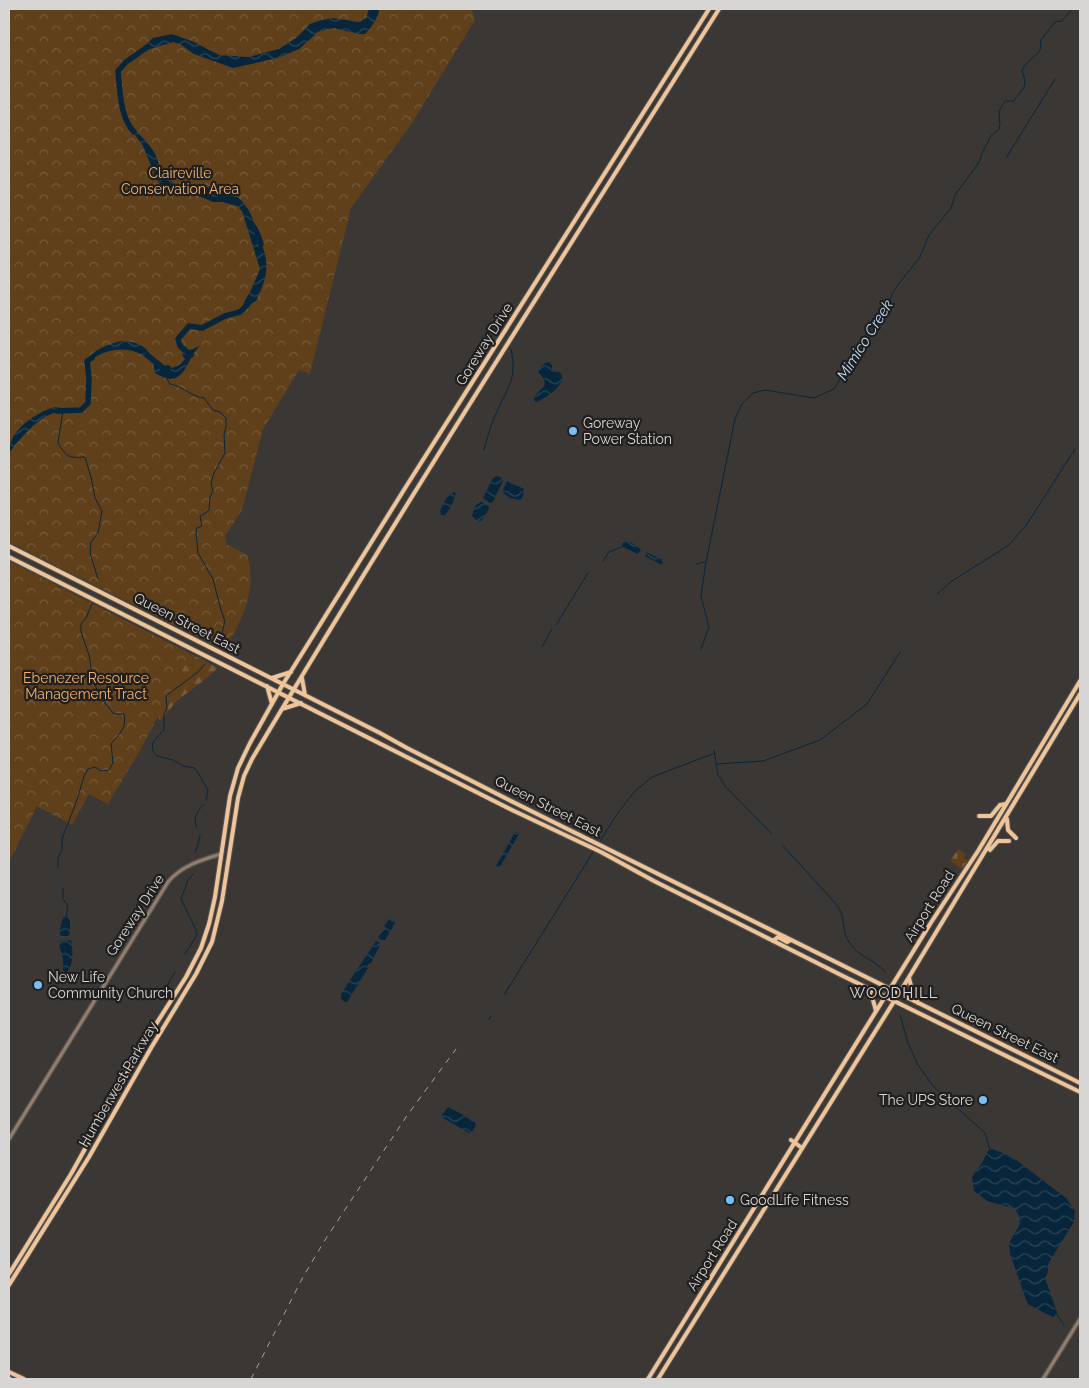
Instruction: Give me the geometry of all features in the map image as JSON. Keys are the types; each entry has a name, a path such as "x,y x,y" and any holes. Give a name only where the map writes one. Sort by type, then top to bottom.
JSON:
{"main road":[{"name":"Goreway Drive","path":"279,692 407,485 709,9"},
{"name":"Goreway Drive","path":"294,689 506,345 718,9"},
{"name":"Queen Street East","path":"9,546 380,732 407,748 578,834 1080,1083"},
{"name":"Queen Street East","path":"9,557 512,810 601,852 654,881 894,1002 1080,1092"},
{"path":"272,678 290,672"},
{"path":"302,677 305,695"},
{"name":"Airport Road","path":"648,1379 793,1141 1006,804 1080,681"},
{"path":"267,686 272,704"},
{"name":"Humberwest Parkway","path":"9,1285 89,1157 196,974 212,942 222,901 238,798 244,776 252,758 294,689"},
{"name":"Humberwest Parkway","path":"9,1274 71,1174 141,1050 195,960 209,924 230,796 238,768 279,692"},
{"name":"Airport Road","path":"658,1379 909,978 1080,694"},
{"path":"282,709 301,703"},
{"path":"980,816 991,816 1000,806 1006,804"},
{"path":"1010,812 1007,827 1009,832 1016,838"},
{"path":"985,854 998,841 1009,841"},
{"path":"773,941 778,937 787,942 791,940"},
{"path":"909,978 918,1003"},
{"path":"867,988 876,1011"},
{"path":"793,1141 802,1148"},
{"path":"9,1372 24,1379"}],"street":[{"name":"Goreway Drive","path":"9,1139 168,882 179,872 200,860 220,854"},
{"path":"1043,1379 1080,1319"}],"green space":[{"name":"Claireville Conservation Area","path":"9,9 472,9 475,20 412,123 351,208 310,374 299,370 263,429 242,510 225,536 226,544 247,555 251,580 242,616 224,650 9,542"},
{"name":"Ebenezer Resource Management Tract","path":"9,561 191,654 138,754 108,804 89,794 72,825 37,806 9,862"},
{"path":"191,654 218,668 179,699 160,720 157,714"},
{"path":"958,849 966,854 964,858 968,860 962,869 950,861"}],"water":[{"path":"369,9 379,9 379,12 370,29 365,34 334,28 328,29 318,32 299,49 278,58 233,68 194,54 180,44 173,42 137,53 153,38 172,34 194,42 219,55 248,57 279,49 296,38 310,24 318,21 332,18 360,22 366,18"},
{"path":"130,128 149,145 162,171 174,183 180,186 193,185 217,190 237,197 245,205 252,217 266,261 263,284 256,301 244,308 243,304 260,269 242,211 237,206 213,202 199,196 161,186 143,146"},
{"path":"121,341 141,345 151,355 152,362 136,352 119,349 93,358 86,364 85,361 97,350"},
{"path":"200,346 184,372 179,376 173,379 165,378 155,373 153,364 166,368 178,366 185,359 181,354"},
{"path":"549,362 552,365 552,370 559,372 562,376 562,380 555,390 535,402 536,395 545,385 538,369"},
{"path":"54,407 60,407 63,411 41,419 21,438 9,453 13,437 18,430 31,419"},
{"path":"497,476 502,478 503,481 493,502 490,503 483,498 493,478"},
{"path":"507,481 524,489 520,500 510,498 502,492"},
{"path":"455,492 456,495 450,508 445,515 441,515 440,511 446,500"},
{"path":"480,502 489,506 489,509 481,521 477,521 472,516 475,506"},
{"path":"624,541 636,545 641,550 638,554 623,547"},
{"path":"646,552 661,559 663,564 645,556"},
{"path":"515,832 519,834 501,865 496,866"},
{"path":"67,915 70,922 70,933 68,936 61,936 59,932 63,918"},
{"path":"389,919 395,920 395,923 385,940 381,940 378,937 386,928 384,926"},
{"path":"71,940 72,962 66,973 63,970 63,959 59,944 61,941"},
{"path":"376,941 381,943 371,963 368,964 368,968 347,1002 345,1002 341,999 341,994"},
{"path":"448,1107 475,1121 476,1125 472,1132 469,1133 443,1118 442,1115"},
{"path":"992,1149 1011,1156 1066,1198 1075,1211 1074,1222 1048,1264 1048,1272 1045,1278 1057,1312 1054,1317 1028,1305 1010,1254 1009,1243 1020,1224 1019,1216 1015,1209 987,1201 974,1191 972,1177 988,1151"}],"waterway":[{"name":"Mimico Creek","path":"701,649 709,627 701,596 706,562 735,419 742,404 753,393 765,390 814,398 834,389 867,333 886,313 892,294 920,257 929,235 951,208 955,195 978,164 991,136 999,129 999,111 1005,101 1014,101 1024,88 1025,81 1022,70 1040,51 1041,40 1055,22 1062,21 1072,9"},
{"path":"134,132 129,126 123,111 118,71 126,62 146,48"},
{"path":"1006,158 1055,79"},
{"path":"251,223 257,232 261,244"},
{"path":"191,355 180,346 178,339 189,326 202,328 225,316 240,312 248,304"},
{"path":"484,450 493,420 512,377 513,360 511,349"},
{"path":"147,355 163,368 168,368"},
{"path":"57,411 81,410 88,403 89,378 87,361 92,358"},
{"path":"166,377 170,384 195,396 204,398 213,410 220,412 226,418 224,434 225,453 214,473 211,483 213,491 210,497 209,510 200,516 202,526 197,528 196,532 198,553 213,579 225,621 222,633"},
{"path":"63,411 58,443 69,456 85,457 95,498 102,511 98,533 91,542 90,553 98,579"},
{"path":"937,594 952,581 1009,545 1027,524 1075,449"},
{"path":"603,561 609,552 624,546"},
{"path":"696,564 705,562"},
{"path":"556,625 588,573"},
{"path":"58,867 58,858 62,850 62,839 84,776 88,769 95,767 101,771 109,770 113,763 111,744 122,730 125,719 124,714 114,714 101,698 93,681 89,655 81,632 81,624 92,604"},
{"path":"542,647 552,629"},
{"path":"717,764 763,761 820,740 867,704 900,652"},
{"path":"205,664 198,672 166,696 167,708 164,714 164,730 156,739 152,748 157,756 173,760 183,766 195,768 208,790 206,800"},
{"name":"Mimico Creek","path":"714,750 718,775 725,786 771,833"},
{"path":"504,995 615,817 634,792 652,777 715,753"},
{"path":"197,827 195,818 203,805"},
{"path":"195,852 200,835"},
{"name":"Mimico Creek","path":"783,846 837,905 842,914 845,933 853,947 885,972"},
{"path":"185,954 197,935 181,899 188,880 193,874"},
{"path":"63,888 63,899 68,906 66,917"},
{"path":"164,991 175,972"},
{"name":"Mimico Creek","path":"900,1015 908,1043 918,1065 933,1086 985,1133 990,1150"},
{"name":"Mimico Creek","path":"1056,1313 1064,1325"},
{"name":"Mimico Creek","path":"1077,1340 1080,1343"}],"railway":[{"path":"251,1379 303,1277 325,1240 406,1117 456,1049"}],"place":[{"name":"Goreway Power Station","path":"573,431"},
{"name":"New Life Community Church","path":"38,985"},
{"name":"The UPS Store","path":"983,1100"},
{"name":"GoodLife Fitness","path":"730,1200"}],"district":[{"name":"WOODHILL","path":"894,993"}]}
